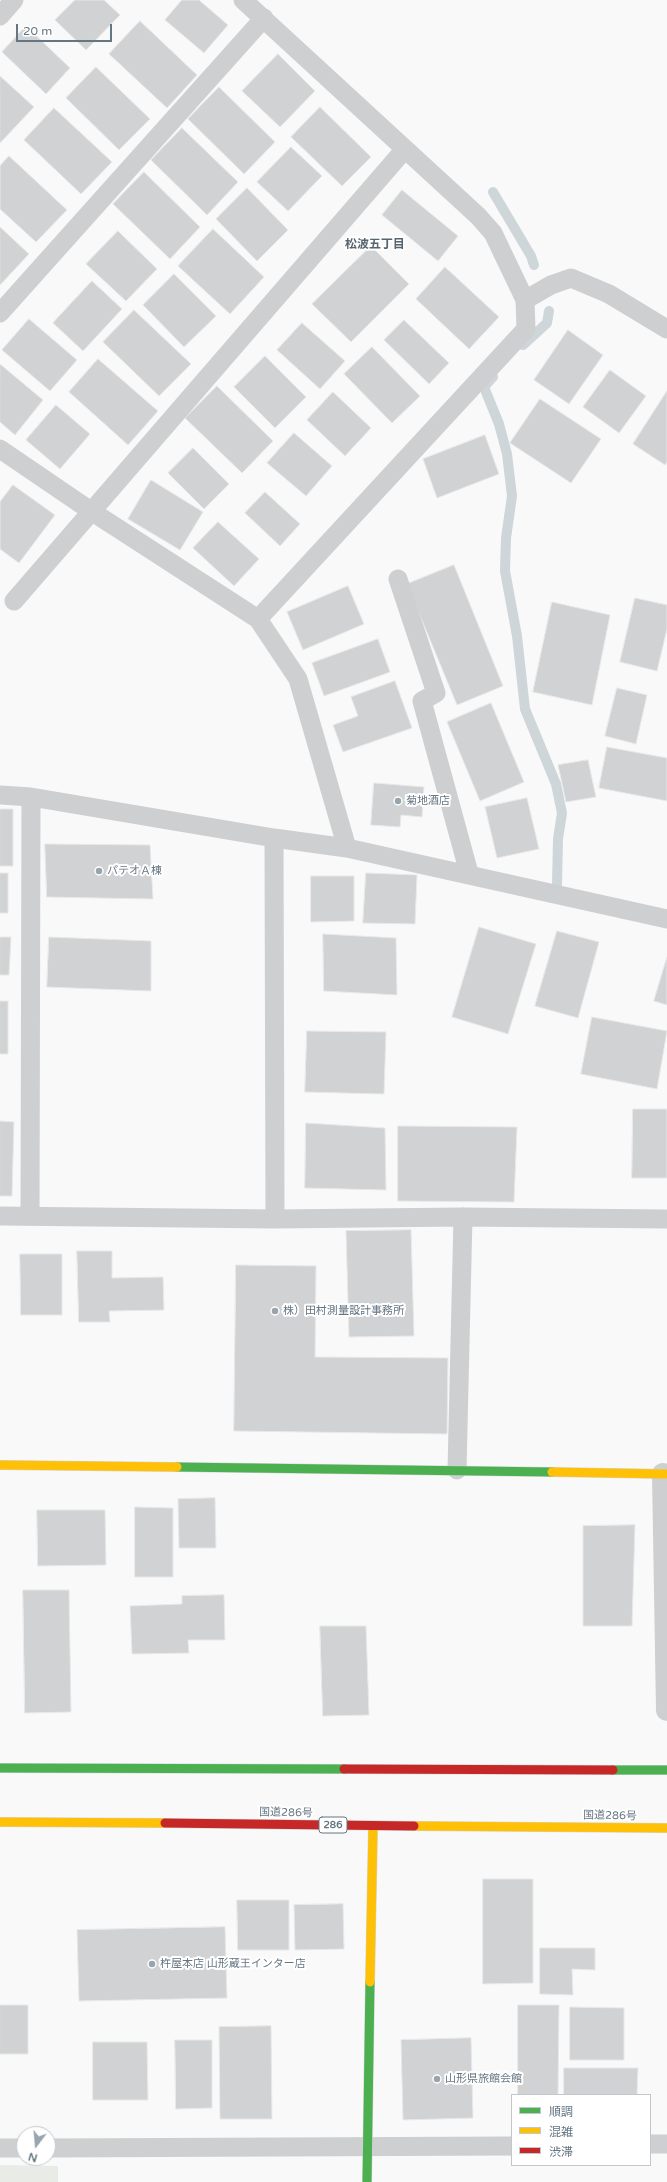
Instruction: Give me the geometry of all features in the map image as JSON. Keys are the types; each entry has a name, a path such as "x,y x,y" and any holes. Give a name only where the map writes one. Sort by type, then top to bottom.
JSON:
{"main road":[{"path":"0,1466 458,1470 665,1474"},
{"path":"0,1768 667,1770"},
{"name":"国道286号","path":"0,1822 667,1828"},
{"path":"368,2182 373,1826"}],"street":[{"path":"665,1474 667,1710"}],"lane":[{"path":"0,16 14,0"},
{"path":"243,0 478,216 493,233 525,300 526,329 258,619"},
{"path":"0,314 264,18"},
{"path":"14,601 405,149"},
{"path":"525,300 551,285 571,278 609,294 667,329"},
{"path":"0,449 91,511 258,619 298,679 346,848"},
{"path":"398,579 436,693 422,701 469,873"},
{"path":"0,795 31,797 274,838 346,848 469,873 667,919"},
{"path":"30,1216 31,797"},
{"path":"274,838 275,1219"},
{"path":"0,1216 275,1219 463,1217 667,1219"},
{"path":"458,1470 463,1217"},
{"path":"651,2144 667,2144"},
{"path":"56,2148 368,2148 511,2146"},
{"path":"0,2148 16,2148"}],"shaded area":[{"path":"0,2165 58,2166 58,2182 0,2182"}],"building":[{"path":"75,0 104,0 120,15 86,50 55,20"},
{"path":"182,0 199,0 228,25 204,53 165,20"},
{"path":"140,21 197,75 167,108 109,54"},
{"path":"26,26 70,68 46,94 2,52"},
{"path":"278,54 315,91 280,127 242,91"},
{"path":"96,67 150,119 119,150 66,98"},
{"path":"0,76 34,107 0,143"},
{"path":"219,87 275,142 244,174 188,119"},
{"path":"320,107 371,157 342,186 291,137"},
{"path":"54,108 112,162 81,194 24,140"},
{"path":"182,128 238,182 207,215 151,160"},
{"path":"291,147 322,176 288,211 257,182"},
{"path":"9,156 67,210 36,242 0,209 0,166"},
{"path":"144,172 200,227 170,259 113,204"},
{"path":"247,188 288,230 257,261 216,219"},
{"path":"402,190 458,236 438,261 382,215"},
{"path":"0,227 29,254 0,285"},
{"path":"213,229 264,277 230,314 178,266"},
{"path":"118,231 157,269 126,301 86,264"},
{"path":"371,246 409,284 351,342 312,304"},
{"path":"445,267 499,317 469,349 416,299"},
{"path":"174,274 216,316 184,347 143,305"},
{"path":"92,281 122,309 83,351 53,323"},
{"path":"134,310 191,364 159,396 103,342"},
{"path":"29,319 77,360 50,391 2,350"},
{"path":"404,320 449,363 429,384 384,340"},
{"path":"302,323 345,361 320,389 277,350"},
{"path":"568,330 603,355 569,404 534,380"},
{"path":"372,347 420,396 392,423 344,374"},
{"path":"265,356 306,397 275,428 234,387"},
{"path":"98,359 158,411 128,445 69,392"},
{"path":"0,364 43,400 15,435 0,422"},
{"path":"610,370 646,396 619,433 583,407"},
{"path":"217,386 273,441 242,473 185,418"},
{"path":"667,391 667,462 665,465 633,444"},
{"path":"333,392 371,428 345,456 307,420"},
{"path":"540,399 601,439 571,483 510,443"},
{"path":"56,405 90,434 60,469 26,440"},
{"path":"294,433 332,466 306,496 267,463"},
{"path":"485,435 499,474 437,498 423,459"},
{"path":"193,448 229,484 204,509 168,473"},
{"path":"151,480 203,512 180,550 128,519"},
{"path":"13,485 55,515 19,563 0,549 0,502"},
{"path":"265,492 300,524 280,546 245,513"},
{"path":"218,522 259,559 234,586 193,548"},
{"path":"454,565 503,686 457,705 407,584"},
{"path":"348,586 364,624 303,650 287,612"},
{"path":"635,598 667,605 667,629 657,671 620,662"},
{"path":"552,602 610,615 592,705 533,692"},
{"path":"378,639 390,672 324,696 312,663"},
{"path":"395,681 412,728 343,752 333,725 358,716 351,697"},
{"path":"617,688 647,695 636,744 605,736"},
{"path":"491,703 524,782 480,801 447,722"},
{"path":"607,747 667,758 667,801 599,788"},
{"path":"588,760 596,797 566,802 558,765"},
{"name":"菊地酒店","path":"374,783 424,787 422,817 401,815 400,827 371,825"},
{"path":"527,798 539,849 497,858 485,807"},
{"path":"0,809 13,809 13,866 0,866"},
{"name":"パテオＡ棟","path":"45,844 150,845 153,899 47,897"},
{"path":"0,873 8,873 8,913 0,913"},
{"path":"366,873 417,875 415,924 363,923"},
{"path":"311,876 354,876 354,921 311,922"},
{"path":"479,927 536,944 508,1034 452,1017"},
{"path":"557,931 599,942 578,1018 535,1006"},
{"path":"323,934 396,938 397,995 324,991"},
{"path":"0,937 11,937 9,975 0,975"},
{"path":"49,937 151,941 151,991 47,987"},
{"path":"667,957 667,1005 654,1001"},
{"path":"0,1001 8,1001 8,1054 0,1054"},
{"path":"592,1017 667,1031 657,1089 581,1074"},
{"path":"307,1031 386,1032 384,1094 305,1092"},
{"path":"633,1109 667,1109 667,1178 632,1178"},
{"path":"0,1121 14,1122 12,1196 0,1196"},
{"path":"306,1123 385,1128 386,1190 305,1188"},
{"path":"398,1126 517,1127 514,1202 398,1201"},
{"path":"411,1230 414,1336 349,1337 346,1231"},
{"path":"77,1251 112,1251 112,1278 163,1277 164,1310 109,1311 110,1322 79,1322"},
{"path":"20,1254 62,1254 62,1315 21,1315"},
{"name":"株）田村測量設計事務所","path":"236,1265 316,1266 315,1357 448,1358 447,1434 234,1431"},
{"path":"215,1498 216,1548 179,1548 178,1499"},
{"path":"135,1507 173,1508 173,1577 135,1577"},
{"path":"37,1510 105,1510 106,1565 38,1566"},
{"path":"635,1525 632,1626 583,1626 583,1526"},
{"path":"23,1590 69,1590 71,1712 25,1713"},
{"path":"224,1595 225,1640 188,1640 189,1653 132,1654 130,1606 182,1604 182,1596"},
{"path":"320,1626 366,1626 369,1715 323,1716"},
{"path":"483,1879 533,1879 533,1983 483,1984"},
{"path":"237,1900 289,1900 289,1950 238,1950"},
{"path":"343,1904 344,1949 295,1950 294,1905"},
{"name":"杵屋本店 山形蔵王インター店","path":"225,1927 227,1998 79,2001 77,1930"},
{"path":"540,1948 595,1948 595,1970 572,1969 573,1995 540,1994"},
{"path":"0,2005 28,2005 28,2054 0,2054"},
{"path":"518,2005 559,2005 558,2094 518,2094"},
{"path":"570,2007 624,2008 624,2060 570,2060"},
{"path":"271,2026 272,2119 220,2119 219,2027"},
{"name":"山形県旅館会館","path":"471,2038 473,2118 403,2120 401,2040"},
{"path":"175,2040 212,2040 212,2108 176,2109"},
{"path":"93,2042 147,2042 148,2100 93,2100"},
{"path":"564,2068 638,2068 637,2094 564,2094"}],"waterway":[{"path":"493,192 531,256 534,265"},
{"path":"523,345 547,323 549,311"},
{"path":"493,377 484,387 499,424 507,454 512,496 506,538 505,571 517,636 525,709 556,784 562,813 558,839 557,885"}],"traffic: fast":[{"path":"177,1467 552,1472"},
{"path":"0,1768 344,1769"},
{"path":"613,1770 667,1770"},
{"path":"367,2182 370,1982"}],"traffic: slow":[{"path":"0,1465 177,1467"},
{"path":"552,1472 667,1474"},
{"path":"0,1822 165,1823"},
{"path":"370,1982 373,1826"},
{"path":"414,1826 667,1828"}],"traffic: jam":[{"path":"344,1769 613,1770"},
{"path":"165,1823 414,1826"}],"place":[{"name":"菊地酒店","path":"398,801"},
{"name":"パテオＡ棟","path":"99,871"},
{"name":"株）田村測量設計事務所","path":"275,1311"},
{"name":"杵屋本店 山形蔵王インター店","path":"152,1964"},
{"name":"山形県旅館会館","path":"437,2079"}],"district":[{"name":"松波五丁目","path":"375,245"}]}
